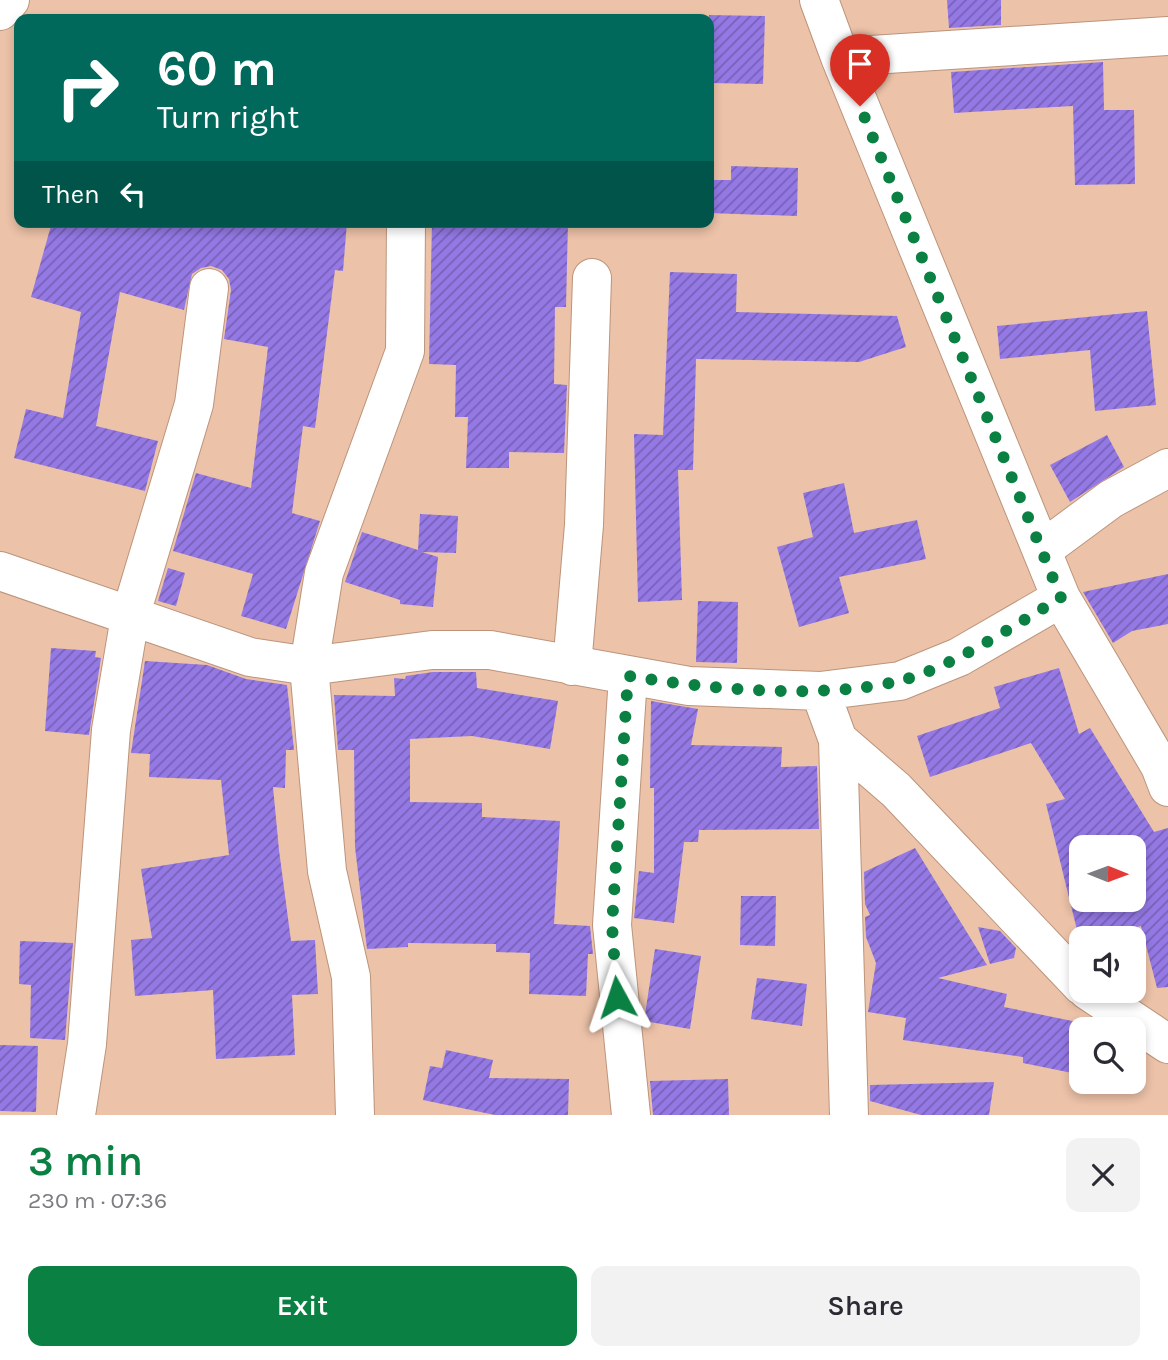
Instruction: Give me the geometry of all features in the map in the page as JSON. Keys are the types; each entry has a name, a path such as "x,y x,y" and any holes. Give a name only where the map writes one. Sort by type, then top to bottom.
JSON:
{"street":[{"path":"0,11 10,0"},
{"path":"819,0 1061,598 1160,766 1168,787"},
{"path":"840,57 1168,36"},
{"path":"355,1115 351,977 327,870 309,666 324,573 405,351 406,228"},
{"path":"572,666 584,525 592,278"},
{"path":"76,1115 88,1044 111,730 130,617 194,404 209,288"},
{"path":"1042,550 1111,499 1168,468"},
{"path":"0,570 250,657 309,666 432,650 490,650 689,686 820,691 900,681 959,657 1061,598"},
{"path":"628,676 612,925 631,1115"},
{"path":"820,691 838,740 849,1115"},
{"path":"838,740 895,790 1069,972"},
{"path":"1106,1003 1168,1044"}],"building":[{"path":"947,0 1001,0 1001,25 949,28"},
{"path":"714,15 765,16 763,84 714,83"},
{"path":"1103,62 1104,110 1134,110 1135,184 1075,185 1073,106 954,113 951,72"},
{"path":"731,166 798,168 797,216 714,213 714,180 731,180"},
{"path":"50,228 347,228 343,271 335,270 315,428 303,426 292,513 320,521 286,629 241,616 253,574 173,551 196,473 251,488 268,347 224,339 231,290 229,279 222,270 211,266 192,274 184,310 120,292 96,426 158,441 145,491 14,458 26,409 63,418 81,312 31,297"},
{"path":"432,228 568,228 566,307 555,307 554,384 567,385 564,453 509,452 509,468 466,468 468,417 455,417 456,365 429,364"},
{"path":"670,272 737,274 736,312 897,316 906,347 859,362 696,359 693,470 678,470 682,600 638,602 634,434 663,435"},
{"path":"1147,311 1156,405 1095,411 1090,350 1000,359 997,326"},
{"path":"1107,435 1124,467 1070,502 1050,465"},
{"path":"844,483 854,533 917,520 926,559 839,577 849,613 799,627 777,547 813,537 803,493"},
{"path":"420,514 458,516 456,553 422,552 438,557 433,607 400,604 400,600 345,582 362,532 418,550"},
{"path":"168,568 185,573 176,606 158,601"},
{"path":"1168,574 1168,624 1132,631 1113,643 1083,592"},
{"path":"698,601 738,602 737,663 696,662"},
{"path":"51,648 96,651 95,657 101,658 89,735 45,731"},
{"path":"145,661 207,665 246,679 287,685 294,750 286,750 285,788 273,787 279,850 291,941 315,940 318,994 292,995 295,1055 216,1059 213,990 135,996 131,940 152,938 141,869 229,855 221,780 149,777 150,754 131,753"},
{"path":"1059,668 1079,734 1090,728 1154,832 1168,828 1168,987 1157,988 1146,945 1146,926 1076,926 1073,912 1146,912 1146,835 1069,835 1069,897 1046,804 1065,799 1031,743 930,777 917,736 1000,708 994,687"},
{"path":"433,672 476,672 477,688 558,701 550,749 472,736 410,739 410,802 482,803 482,817 560,821 554,924 590,926 593,954 588,954 586,996 529,994 530,953 496,952 496,944 408,943 408,947 367,949 355,847 354,750 338,750 334,695 395,696 394,678 405,679 406,676"},
{"path":"651,701 698,709 691,745 782,747 781,767 817,766 819,829 699,830 698,842 684,842 674,923 634,918 639,871 654,873 654,788 650,788"},
{"path":"915,848 987,965 938,978 1007,994 1004,1007 1069,1020 1069,1072 1023,1063 1023,1057 903,1040 906,1018 868,1012 876,963 866,937 865,917 870,915 865,904 864,872"},
{"path":"741,896 776,896 775,946 740,945"},
{"path":"978,927 1000,931 1016,948 1014,958 990,964"},
{"path":"20,941 73,943 65,1040 30,1038 31,985 19,984"},
{"path":"655,949 701,956 690,1029 644,1021"},
{"path":"757,978 807,984 802,1026 751,1019"},
{"path":"0,1045 38,1046 36,1112 0,1111"},
{"path":"446,1050 493,1060 489,1078 569,1079 568,1115 495,1115 423,1100 430,1066 442,1068"},
{"path":"728,1079 729,1115 653,1115 650,1081"},
{"path":"994,1082 989,1115 921,1115 870,1101 870,1085"}],"route":[{"path":"617,997 612,925 628,676 689,686 820,691 900,681 959,657 1061,598 860,106"}]}
